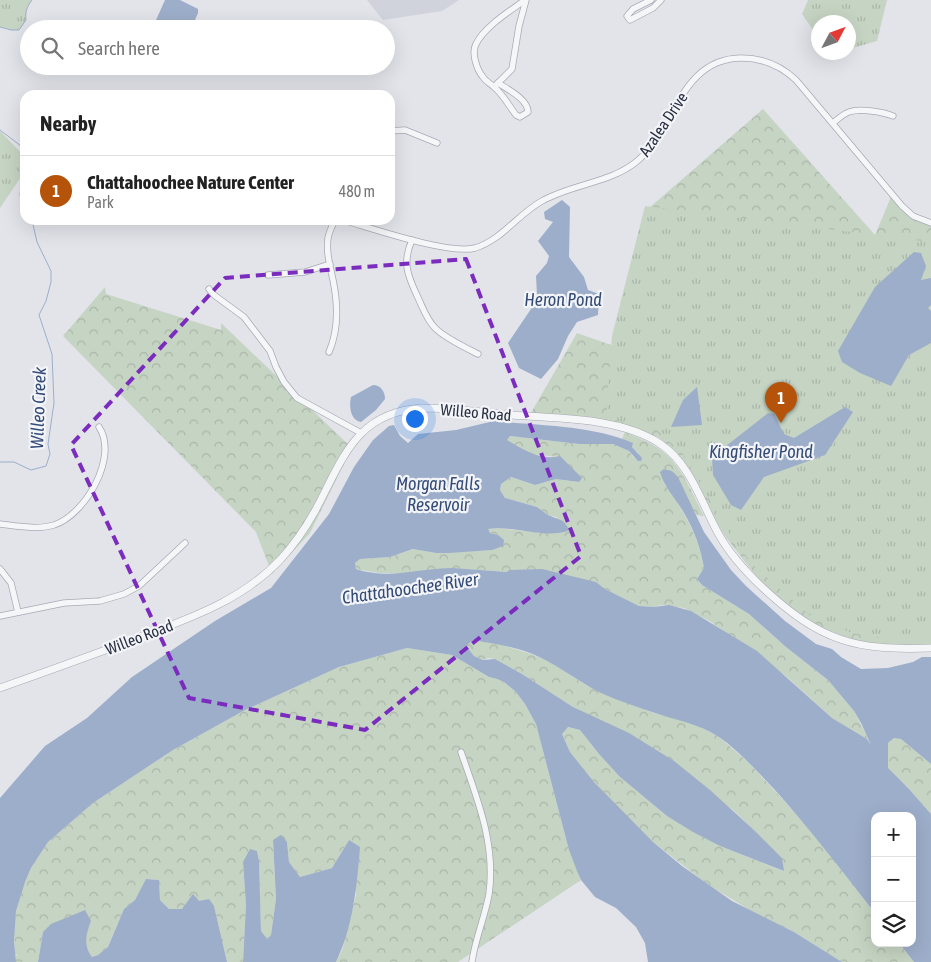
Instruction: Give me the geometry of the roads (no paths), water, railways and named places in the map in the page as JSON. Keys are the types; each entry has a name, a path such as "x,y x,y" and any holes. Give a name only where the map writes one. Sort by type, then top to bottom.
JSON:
{"street":[{"path":"496,85 516,115 520,117 528,112 526,105 518,97 496,85 487,83 479,72 475,58 476,44 493,24 525,0"},
{"path":"496,85 512,69 525,0"},
{"path":"651,0 633,9 627,16 631,20 652,8 661,0"},
{"name":"Azalea Drive","path":"360,225 452,249 473,248 493,239 527,211 544,200 627,168 644,155 652,145 694,79 708,68 722,61 736,58 765,60 780,67 796,80 907,212 931,223"},
{"path":"833,123 845,114 854,111 880,112 893,116"},
{"path":"395,131 405,130 437,143"},
{"path":"329,352 334,341 337,306 328,250 328,237 333,225"},
{"path":"412,240 408,250 407,271 409,280 428,318 436,330 478,354"},
{"path":"268,275 305,272 330,264"},
{"path":"209,289 214,295 244,316 270,351 284,382 297,398 361,433"},
{"name":"Willeo Road","path":"0,688 188,619 222,604 250,586 271,569 296,541 350,445 361,433 391,413 406,409 422,408 610,424 636,431 660,444 674,456 692,483 718,533 732,555 768,593 804,622 838,639 862,646 901,649 931,648"},
{"path":"0,524 38,527 56,524 66,519 90,493 104,465 105,435 100,427"},
{"path":"0,616 64,603 100,601 124,594 139,586 185,543"},
{"path":"0,569 11,583 18,612"},
{"path":"461,752 481,812 490,858 488,896 472,962"}],"water":[{"path":"165,0 180,0 198,9 195,20 156,20"},
{"name":"Heron Pond","path":"562,200 570,207 569,257 584,277 588,290 599,294 598,315 577,322 568,336 558,359 541,379 519,368 508,343 531,309 537,295 536,276 547,263 549,256 538,241 553,222 545,219 544,212"},
{"path":"914,252 921,253 926,266 921,280 931,278 931,305 928,308 931,311 931,343 909,355 891,386 860,373 842,362 838,351 875,287"},
{"path":"373,385 382,389 385,399 376,410 361,422 357,421 351,412 351,397"},
{"path":"697,387 702,425 671,427 683,400"},
{"name":"Kingfisher Pond","path":"845,407 853,412 825,455 764,477 741,510 731,505 713,475 712,457 768,413 774,414 784,434 794,438"},
{"name":"Morgan Falls Reservoir","path":"494,421 582,429 617,437 633,443 632,447 642,458 641,461 638,461 629,451 613,444 579,444 510,436 507,440 532,454 546,457 560,456 582,478 579,482 556,479 535,485 511,477 501,484 500,490 505,498 537,507 548,515 563,521 570,530 550,534 498,528 488,529 490,533 498,535 504,540 503,546 492,550 449,553 413,549 390,557 360,559 355,563 356,569 392,574 441,568 507,572 509,570 542,569 596,582 605,589 639,606 669,605 691,611 757,651 832,718 867,739 871,745 854,711 828,680 786,647 749,614 702,585 697,579 704,568 697,540 688,519 667,488 660,472 664,469 672,471 678,477 704,532 731,570 785,621 816,644 832,649 861,669 888,668 913,662 922,657 931,657 931,764 901,739 894,738 888,743 888,768 931,814 931,962 914,962 902,947 916,947 916,812 871,812 871,908 774,789 741,755 719,737 695,726 601,693 555,665 531,654 506,646 473,640 466,646 474,656 483,660 495,659 573,707 629,733 674,761 710,790 782,858 784,871 720,846 667,816 620,777 580,730 568,727 562,734 570,752 594,782 653,842 682,866 732,901 794,932 842,962 648,962 645,943 636,927 616,908 595,897 581,880 569,850 536,724 516,692 504,682 489,677 452,655 407,648 339,667 245,710 173,750 93,803 48,842 31,868 16,911 14,941 16,962 0,962 0,798 45,746 87,718 132,677 215,621 271,588 329,514 354,467 373,440 389,426 394,425 400,436 408,443 418,434 456,430"},
{"path":"281,835 287,842 289,862 300,877 332,868 349,840 360,847 356,891 350,921 336,962 243,962 246,905 243,862 250,849 257,851 261,931 267,939 271,935 276,899 273,840"},
{"path":"146,879 159,880 160,900 169,909 182,909 193,894 199,901 209,899 214,906 227,962 38,962 43,932 51,924 85,910 91,921 87,935 87,948 92,957 98,955 108,947 124,909 135,900"}],"waterway":[{"name":"Willeo Creek","path":"26,20 27,9 32,0"},
{"name":"Willeo Creek","path":"0,27 11,30 20,29"},
{"name":"Willeo Creek","path":"0,130 20,145"},
{"name":"Willeo Creek","path":"0,462 14,462 31,470 46,466 50,454 48,444 54,403 52,354 39,315 46,301 51,282 51,271 37,242 33,225"}],"place":[{"name":"Chattahoochee Nature Center","path":"781,423"}],"water label":[{"name":"Chattahoochee River","path":"410,588"}]}
